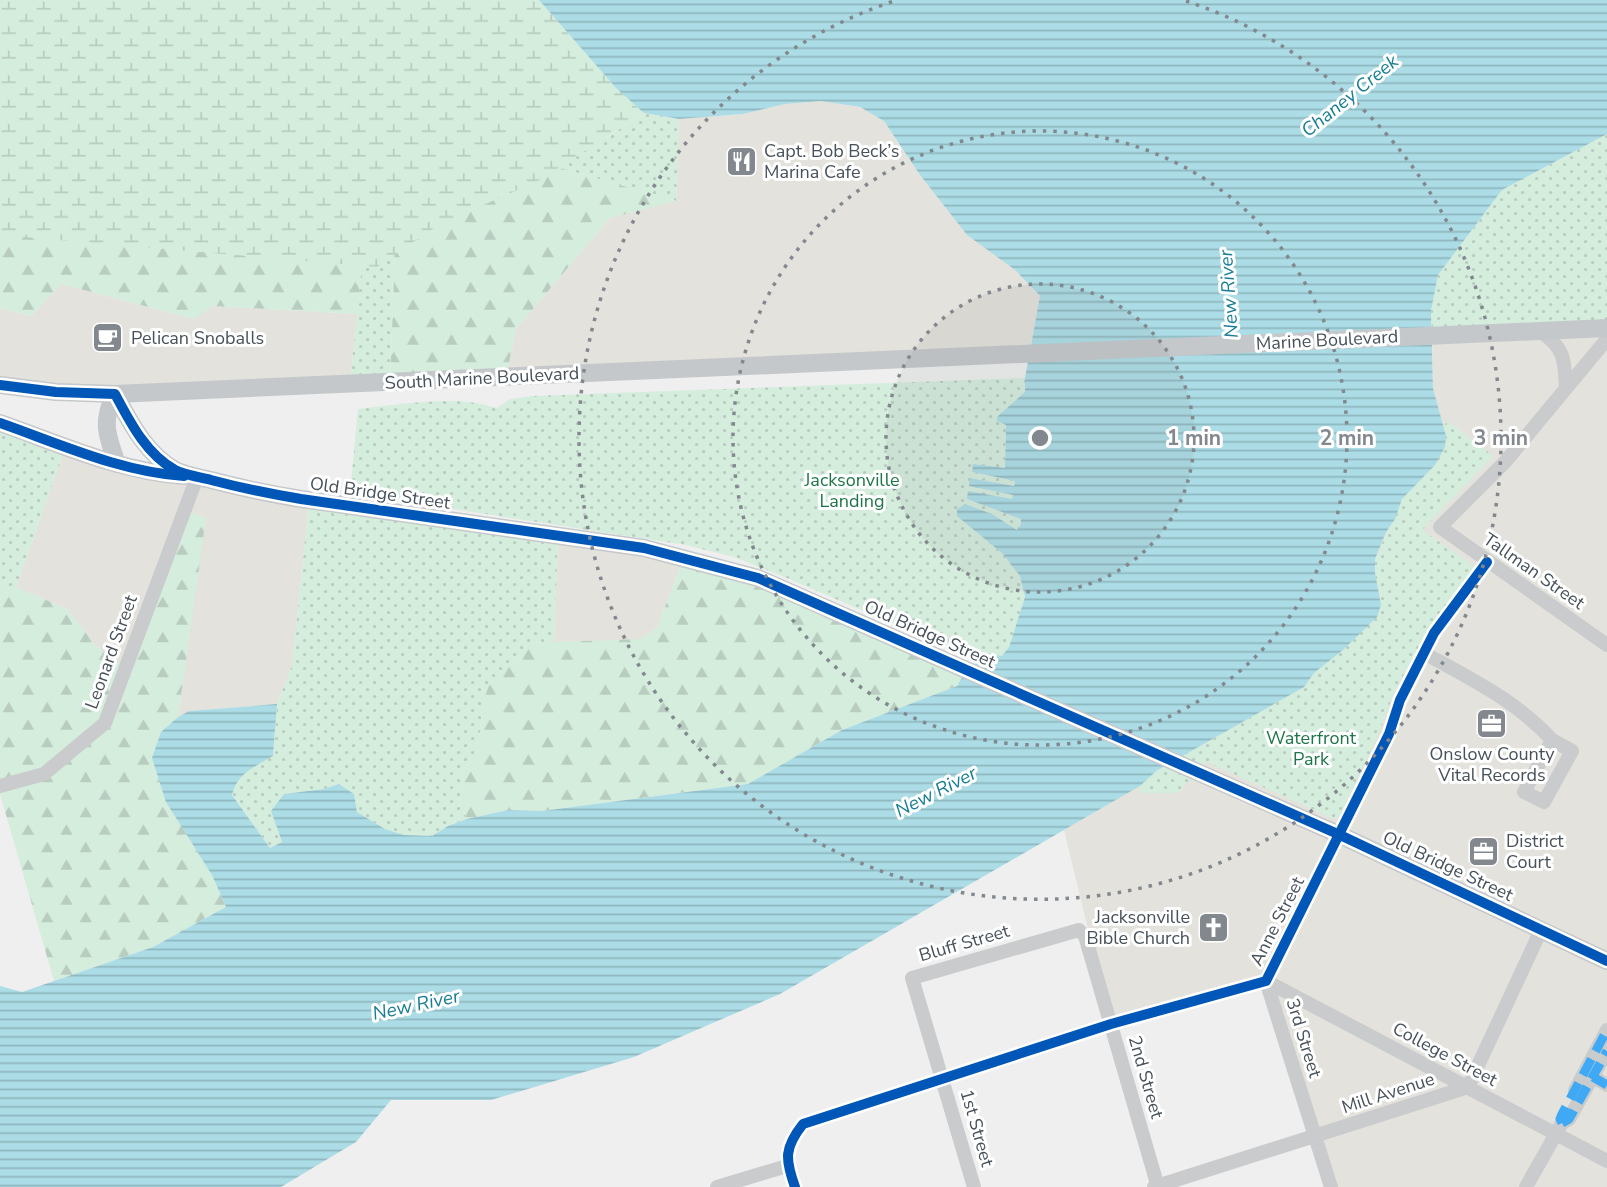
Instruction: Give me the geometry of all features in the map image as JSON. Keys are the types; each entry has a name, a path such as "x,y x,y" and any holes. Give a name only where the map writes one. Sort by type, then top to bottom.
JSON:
{"main road":[{"name":"Marine Boulevard","path":"964,357 1607,328"},
{"name":"South Marine Boulevard","path":"0,385 56,392 115,394 964,357"},
{"path":"115,394 107,412 106,434 117,464"},
{"name":"Old Bridge Street","path":"115,394 134,430 156,455 174,470 197,477 301,499 644,548 758,578 1340,835 1607,961"},
{"name":"Old Bridge Street","path":"0,423 117,464 156,474 197,477"}],"street":[{"path":"1539,331 1559,347 1565,366 1566,388"},
{"path":"1566,388 1607,339"},
{"name":"Tallman Street","path":"1566,388 1505,462 1440,527 1607,645"},
{"name":"Leonard Street","path":"0,786 44,774 105,723 197,477"},
{"name":"Anne Street","path":"788,1166 790,1140 803,1124 1111,1024 1266,981 1390,734 1400,700 1434,633 1488,562"},
{"path":"1424,653 1482,685 1528,715 1552,740"},
{"name":"Bluff Street","path":"943,1079 912,978 1079,930 1085,936"},
{"path":"1468,1087 1541,930"},
{"name":"2nd Street","path":"1085,936 1156,1187"},
{"name":"College Street","path":"1266,981 1468,1087 1560,1129 1607,1161"},
{"name":"3rd Street","path":"1266,981 1331,1187"},
{"path":"1560,1129 1562,1114 1607,1030"},
{"path":"1527,1187 1607,1051"},
{"path":"1593,1077 1607,1085"},
{"name":"1st Street","path":"943,1079 974,1187"},
{"name":"Mill Avenue","path":"1156,1187 1468,1087"},
{"path":"717,1187 788,1166 795,1187"}],"shaded area":[{"path":"821,101 860,107 884,121 920,175 967,235 1015,270 1040,297 1029,354 506,377 516,329 610,218 676,200 679,119 743,114 785,104"},
{"path":"61,284 194,319 212,306 357,314 350,384 115,394 0,385 0,308 31,316"},
{"path":"1607,328 1607,1187 1331,1187 1266,981 1111,1024 1064,830 1140,786 1446,436 1433,388 1432,335"},
{"path":"66,446 309,501 292,666 277,704 189,711 178,717 205,518 125,668 96,646 67,609 16,587"},
{"path":"558,536 684,557 657,628 640,640 554,642"}],"green space":[{"path":"0,0 376,114 357,314 213,306 194,319 61,284 31,316 0,308"},
{"path":"0,0 539,0 616,88 644,113 538,181 440,224 377,267 0,235"},
{"path":"644,113 679,119 676,201 400,122 390,382 350,384 376,115 606,138"},
{"path":"400,122 676,201 610,218 516,329 506,377 390,382"},
{"path":"1607,134 1607,328 1432,335 1431,311 1438,275 1502,190"},
{"name":"Jacksonville Landing","path":"1025,378 1025,392 997,418 1006,425 1005,469 974,464 972,472 1015,481 1014,486 971,478 970,485 1013,495 1012,500 969,492 967,499 1021,519 1021,524 1017,530 992,514 965,504 957,509 957,516 1003,554 1020,575 1025,597 1009,647 1002,657 950,648 734,557 686,545 350,493 358,409 445,401 497,408 510,399 533,396"},
{"name":"Waterfront Park","path":"1448,421 1493,456 1422,530 1470,563 1472,572 1433,622 1393,695 1376,740 1339,817 1334,819 1207,762 1178,793 1140,793 1140,786 1156,771 1304,687 1314,673 1344,649 1381,604 1375,559 1402,499 1435,465 1445,447 1443,427"},
{"path":"0,423 66,446 16,587 0,587"},
{"path":"309,501 558,536 554,642 530,643 516,660 490,682 483,704 477,758 464,768 459,803 467,819 432,836 404,835 385,829 357,812 354,794 339,784 324,789 284,794 271,811 282,842 270,848 232,795 242,775 273,756 277,704 292,666"},
{"path":"184,509 206,518 178,717 161,732 226,907 153,947 54,981 0,794 0,587 16,587 67,609 96,646 125,668"},
{"path":"684,557 967,669 957,686 842,730 748,784 542,811 508,810 467,819 459,803 464,768 477,758 483,704 490,681 516,660 530,643 640,639 657,628"}],"water":[{"path":"539,0 1607,0 1607,134 1502,190 1438,275 1431,311 1433,388 1446,436 1445,447 1435,465 1402,499 1375,559 1381,605 1377,617 1314,673 1304,687 1156,771 1140,786 780,994 634,1057 491,1100 391,1100 356,1142 281,1187 0,1187 0,986 22,992 153,947 226,907 212,875 166,802 152,758 161,732 189,711 277,704 273,756 242,776 232,795 270,848 282,842 271,811 284,794 324,789 339,784 354,794 357,812 385,829 404,835 432,836 467,819 508,810 542,811 748,784 842,730 957,686 973,658 950,648 1002,656 1009,647 1025,597 1020,576 1003,554 957,516 957,509 965,504 992,514 1017,530 1021,524 1021,519 967,499 968,491 1012,499 1013,495 969,486 970,478 1014,486 1015,481 972,472 973,464 1005,468 1006,425 997,421 997,417 1025,392 1025,378 1040,296 1015,270 967,235 920,175 884,121 860,107 821,101 785,104 743,114 679,119 644,113 616,88"}],"marked path":[{"path":"1562,1123 1562,1114 1607,1030"},
{"path":"1562,1123 1569,1119 1607,1051"},
{"path":"1593,1077 1607,1085"}],"cycle path":[{"path":"0,385 56,392 115,394 147,446 175,470 192,476 301,499 644,548 758,578 1340,835 1607,961"},
{"path":"0,423 114,463 184,476"},
{"path":"795,1187 789,1169 788,1154 792,1140 803,1124 1111,1024 1266,981 1389,734 1400,700 1434,633 1487,562"}],"place":[{"name":"Capt. Bob Beck’s Marina Cafe","path":"741,161"},
{"name":"Pelican Snoballs","path":"108,338"},
{"name":"Onslow County Vital Records","path":"1492,724"},
{"name":"District Court","path":"1483,851"},
{"name":"Jacksonville Bible Church","path":"1213,927"}],"water label":[{"name":"Chaney Creek","path":"1350,96"},
{"name":"New River","path":"1229,294"},
{"name":"New River","path":"936,792"},
{"name":"New River","path":"416,1005"}]}
